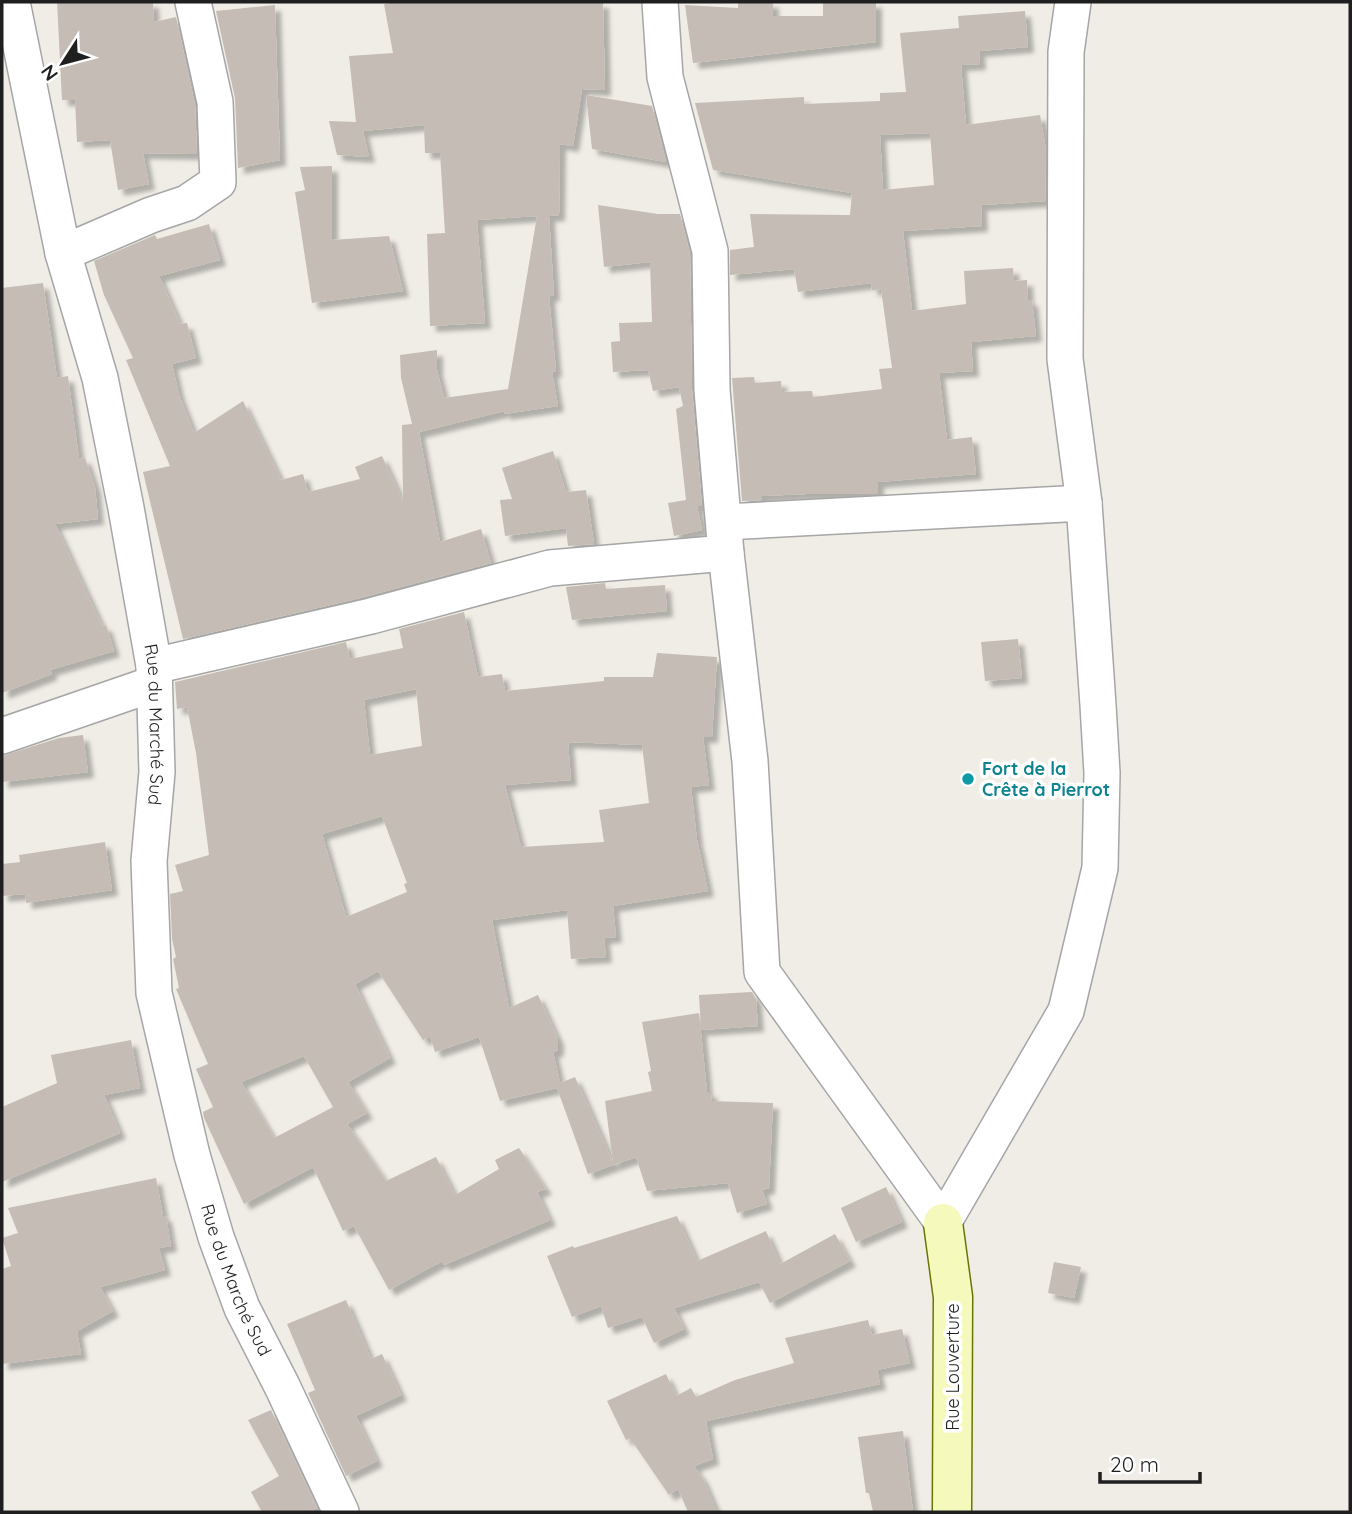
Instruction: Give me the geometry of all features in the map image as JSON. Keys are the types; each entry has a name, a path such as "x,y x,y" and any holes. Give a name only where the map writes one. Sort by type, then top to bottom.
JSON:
{"main road":[{"name":"Rue Louverture","path":"943,1223 953,1297 952,1512"}],"street":[{"name":"Rue du Marché Sud","path":"12,2 63,253 100,378 126,508 154,675 157,772 149,861 154,993 192,1155 216,1237 243,1308 341,1512"},
{"path":"63,253 187,202 218,182 215,102 193,2"},
{"path":"660,2 665,77 710,251 712,390 750,761 762,972 943,1223 1066,1011 1100,868 1102,773 1084,503 1065,359 1066,52 1073,2"},
{"path":"2,736 154,675 550,568 726,538 1084,503"}],"building":[{"path":"57,2 153,2 154,22 176,17 195,105 197,154 143,153 149,184 118,190 110,140 77,142 75,100 62,100"},
{"path":"603,2 605,90 582,89 573,146 560,144 559,215 549,216 554,295 549,296 556,371 552,372 558,406 504,414 505,411 419,432 440,542 481,529 491,563 356,599 183,639 143,472 170,466 126,360 133,358 104,295 94,261 155,235 157,239 209,224 220,260 159,276 180,324 187,323 196,358 172,364 179,395 194,433 243,401 281,480 303,474 308,492 360,479 355,467 382,456 403,502 402,425 412,424 401,378 400,355 437,350 437,370 444,398 508,389 537,216 477,220 485,323 430,326 427,234 445,233 440,153 425,153 424,125 363,131 369,157 337,155 329,121 356,122 349,56 393,53 384,4"},
{"path":"738,2 773,2 773,16 823,16 823,2 876,2 876,42 693,63 685,5 738,8"},
{"path":"275,5 280,160 238,168 235,98 216,11"},
{"path":"1025,11 1028,47 979,51 980,64 961,65 966,125 1040,115 1046,150 1045,201 981,205 982,226 903,231 912,311 966,304 964,271 1013,268 1014,281 1027,280 1028,300 1032,300 1036,336 971,342 973,371 939,373 947,440 972,437 976,474 878,482 878,494 762,496 762,500 742,501 732,378 754,377 755,383 781,381 782,392 812,391 813,397 882,389 879,369 892,368 881,289 872,290 871,283 798,292 794,269 730,275 730,250 754,247 750,214 850,215 852,193 713,170 695,103 804,97 804,104 880,101 880,93 906,92 900,33 959,28 958,16","holes":["930,133 934,185 883,190 880,135"]},
{"path":"586,95 652,106 666,162 592,149"},
{"path":"332,166 332,240 389,236 403,291 312,303 295,192 305,190 300,167"},
{"path":"598,205 658,214 680,214 690,254 692,390 702,506 697,506 702,530 674,536 668,503 686,500 676,409 683,406 679,387 653,391 648,370 613,372 611,342 620,341 619,323 652,322 650,262 604,267"},
{"path":"43,283 57,378 68,376 79,459 85,458 95,487 98,519 55,524 102,626 106,625 114,651 50,670 52,674 2,693 2,288"},
{"path":"553,451 566,492 586,490 594,544 568,546 566,528 505,536 500,500 512,499 502,468"},
{"path":"605,583 606,589 665,585 667,611 572,620 566,587"},
{"path":"464,612 478,677 502,674 505,691 604,681 604,677 653,677 657,653 717,657 712,737 703,737 709,785 691,787 697,840 708,891 613,906 616,937 604,938 606,957 571,959 567,910 492,920 509,1008 538,995 558,1039 558,1050 553,1052 560,1083 575,1077 613,1163 605,1101 652,1091 642,1022 699,1013 707,1092 712,1092 711,1101 773,1103 769,1188 762,1190 767,1204 737,1213 728,1183 647,1191 636,1157 588,1174 557,1088 500,1101 479,1037 435,1052 430,1036 423,1040 378,971 355,984 390,1058 348,1082 367,1113 347,1124 386,1181 436,1157 455,1195 499,1169 495,1160 519,1148 546,1189 537,1192 550,1220 444,1265 442,1261 389,1290 354,1226 343,1231 313,1167 244,1204 204,1118 203,1112 213,1107 196,1069 208,1064 176,989 179,988 173,959 176,957 172,939 170,894 183,891 175,865 209,855 196,753 187,707 177,709 175,682 346,642 350,659 403,648 399,629","holes":["416,689 422,746 370,755 364,700","568,742 642,745 649,803 599,810 604,842 521,847 505,785 571,780","382,816 407,883 404,884 407,892 346,917 322,834","304,1056 333,1107 274,1138 241,1082"]},
{"path":"1018,639 1022,678 985,681 981,642"},
{"path":"83,735 88,772 2,782 2,756 59,738"},
{"path":"105,842 112,890 26,903 25,894 2,896 2,864 20,862 19,855"},
{"path":"752,992 756,999 758,1026 701,1030 699,995"},
{"path":"131,1040 140,1088 104,1095 120,1133 2,1182 2,1107 57,1083 51,1055"},
{"path":"156,1178 171,1246 159,1248 165,1270 100,1287 113,1311 77,1331 81,1354 2,1364 2,1269 11,1266 2,1238 18,1233 8,1208"},
{"path":"886,1187 902,1222 856,1242 841,1208"},
{"path":"677,1216 697,1261 766,1231 780,1264 835,1234 850,1261 770,1303 759,1282 674,1308 684,1329 654,1343 642,1317 608,1328 601,1306 572,1317 547,1256"},
{"path":"1054,1262 1081,1267 1074,1298 1048,1293"},
{"path":"346,1300 371,1359 382,1354 401,1395 356,1416 377,1461 346,1476 308,1393 315,1390 287,1324"},
{"path":"868,1320 872,1335 902,1329 910,1363 877,1370 880,1384 706,1421 713,1459 694,1466 703,1479 717,1512 688,1512 678,1489 669,1495 630,1438 626,1440 607,1401 666,1374 676,1396 691,1388 696,1397 735,1380 794,1363 785,1338"},
{"path":"271,1410 317,1508 309,1512 262,1512 251,1492 279,1476 248,1420"},
{"path":"903,1431 913,1512 873,1512 869,1493 866,1493 858,1437"}],"place":[{"name":"Fort de la Crête à Pierrot","path":"968,779"}]}
